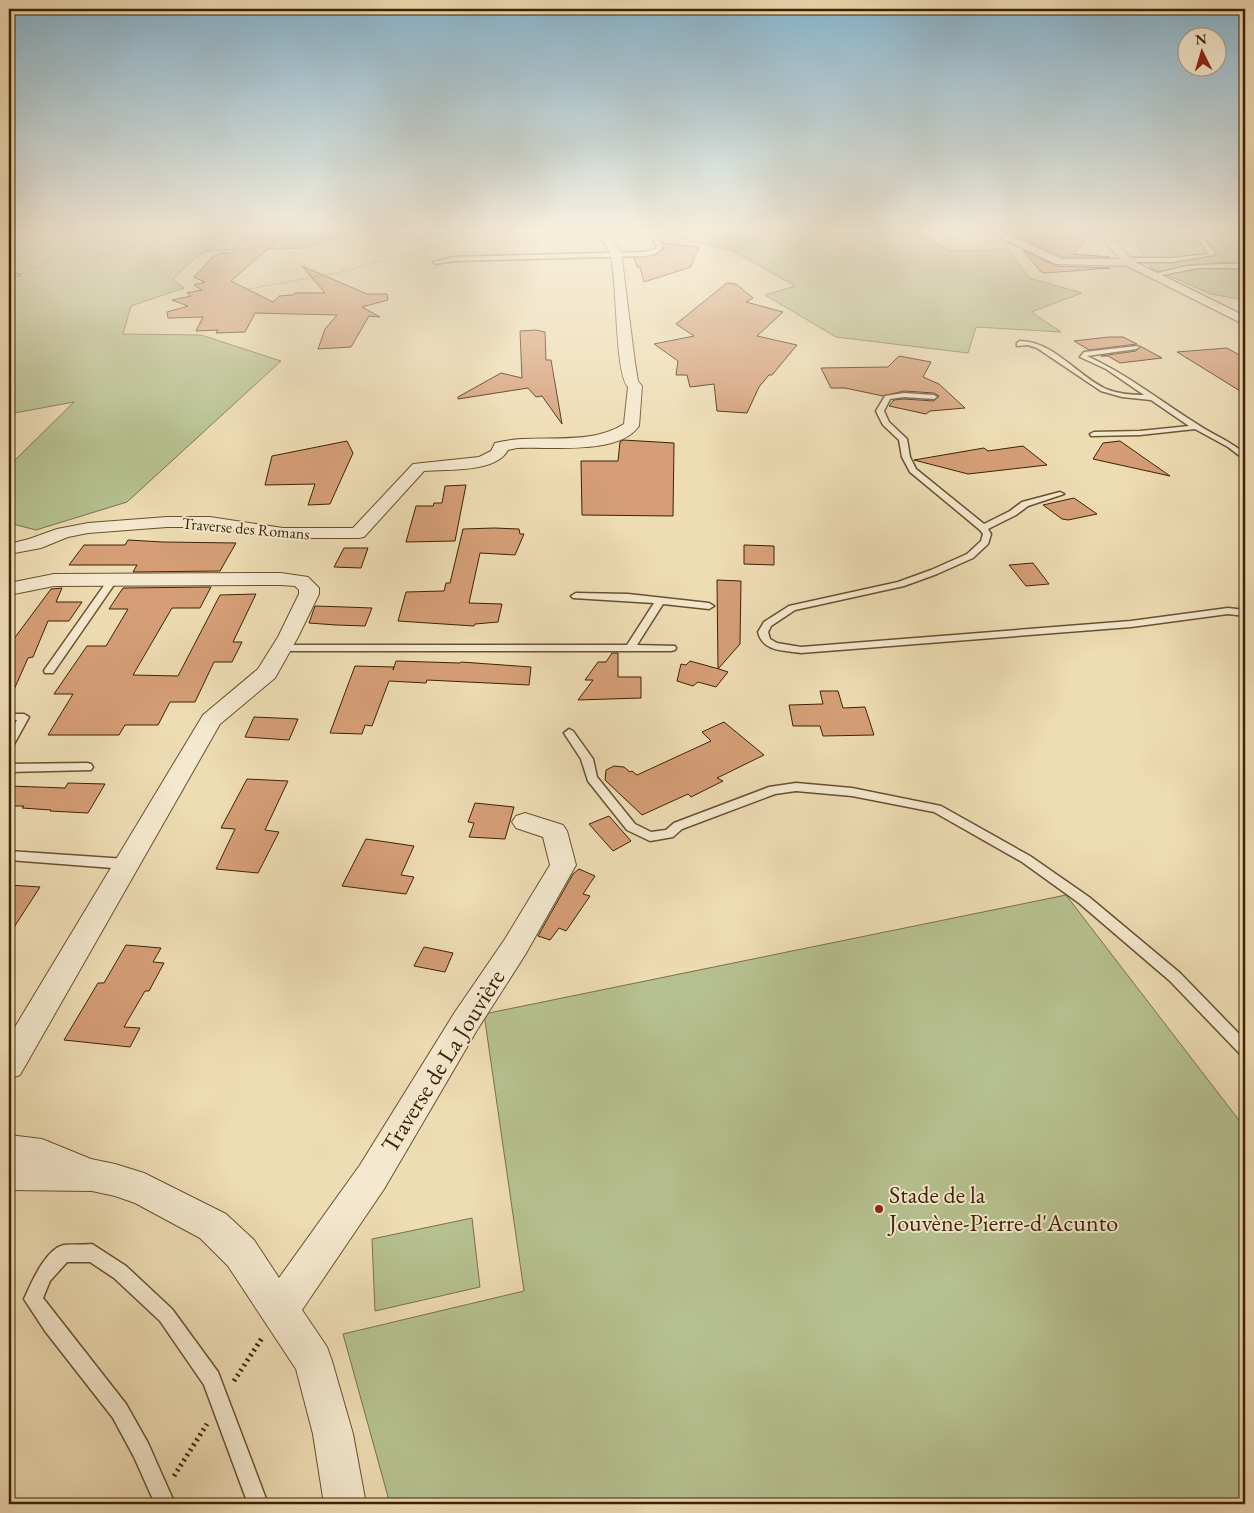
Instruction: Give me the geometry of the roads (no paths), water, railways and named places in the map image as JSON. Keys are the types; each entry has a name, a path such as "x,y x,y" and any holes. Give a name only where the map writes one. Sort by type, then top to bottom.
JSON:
{"street":[{"name":"Traverse des Romans","path":"9,549 34,544 63,533 88,528 167,522 210,522 283,533 358,533 419,467 489,459 498,454 501,446 514,442 586,442 615,436 631,426 635,386 631,382 620,301"},
{"path":"1204,301 1245,321"},
{"path":"9,589 54,580 113,579 281,579 301,581 309,588 309,594 282,648 267,673 211,720 9,1065"},
{"name":"Traverse de La Jouvière","path":"280,1309 372,1177 563,865 554,830 525,822"},
{"path":"9,1150 42,1155 92,1175 115,1180 144,1190 213,1226 241,1252 313,1361 333,1434 344,1504"},
{"path":"9,1174 92,1175"}],"lane":[{"path":"1019,346 1020,343 1024,342 1034,343 1047,350 1065,365 1103,390 1123,396 1154,398"},
{"path":"1136,347 1084,354 1083,357 1108,368 1196,427 1230,444 1245,458"},
{"path":"934,398 904,395 887,397 880,411 886,423 902,439 906,457 913,470 983,528 987,534 984,542 970,556 901,584 792,608 767,624 763,632 765,640 774,646 801,650 1131,624 1228,611 1245,612"},
{"path":"1094,434 1140,433 1196,427"},
{"path":"983,528 1013,513 1025,504 1060,494"},
{"path":"49,671 113,579"},
{"path":"576,596 628,597 709,606"},
{"path":"631,647 660,601"},
{"path":"282,648 671,648"},
{"path":"9,717 24,717 9,743"},
{"path":"569,734 587,759 592,778 631,827 650,837 669,834 678,826 773,790 796,787 852,792 937,809 1026,858 1084,900 1175,977 1245,1050"},
{"path":"9,768 87,767"},
{"path":"9,855 126,864"},
{"path":"165,1504 142,1453 112,1400 52,1327 34,1299 44,1275 63,1254 92,1253 120,1272 166,1315 211,1379 258,1504"}],"place":[{"name":"Stade de la Jouvène-Pierre-d'Acunto","path":"879,1209"}]}
